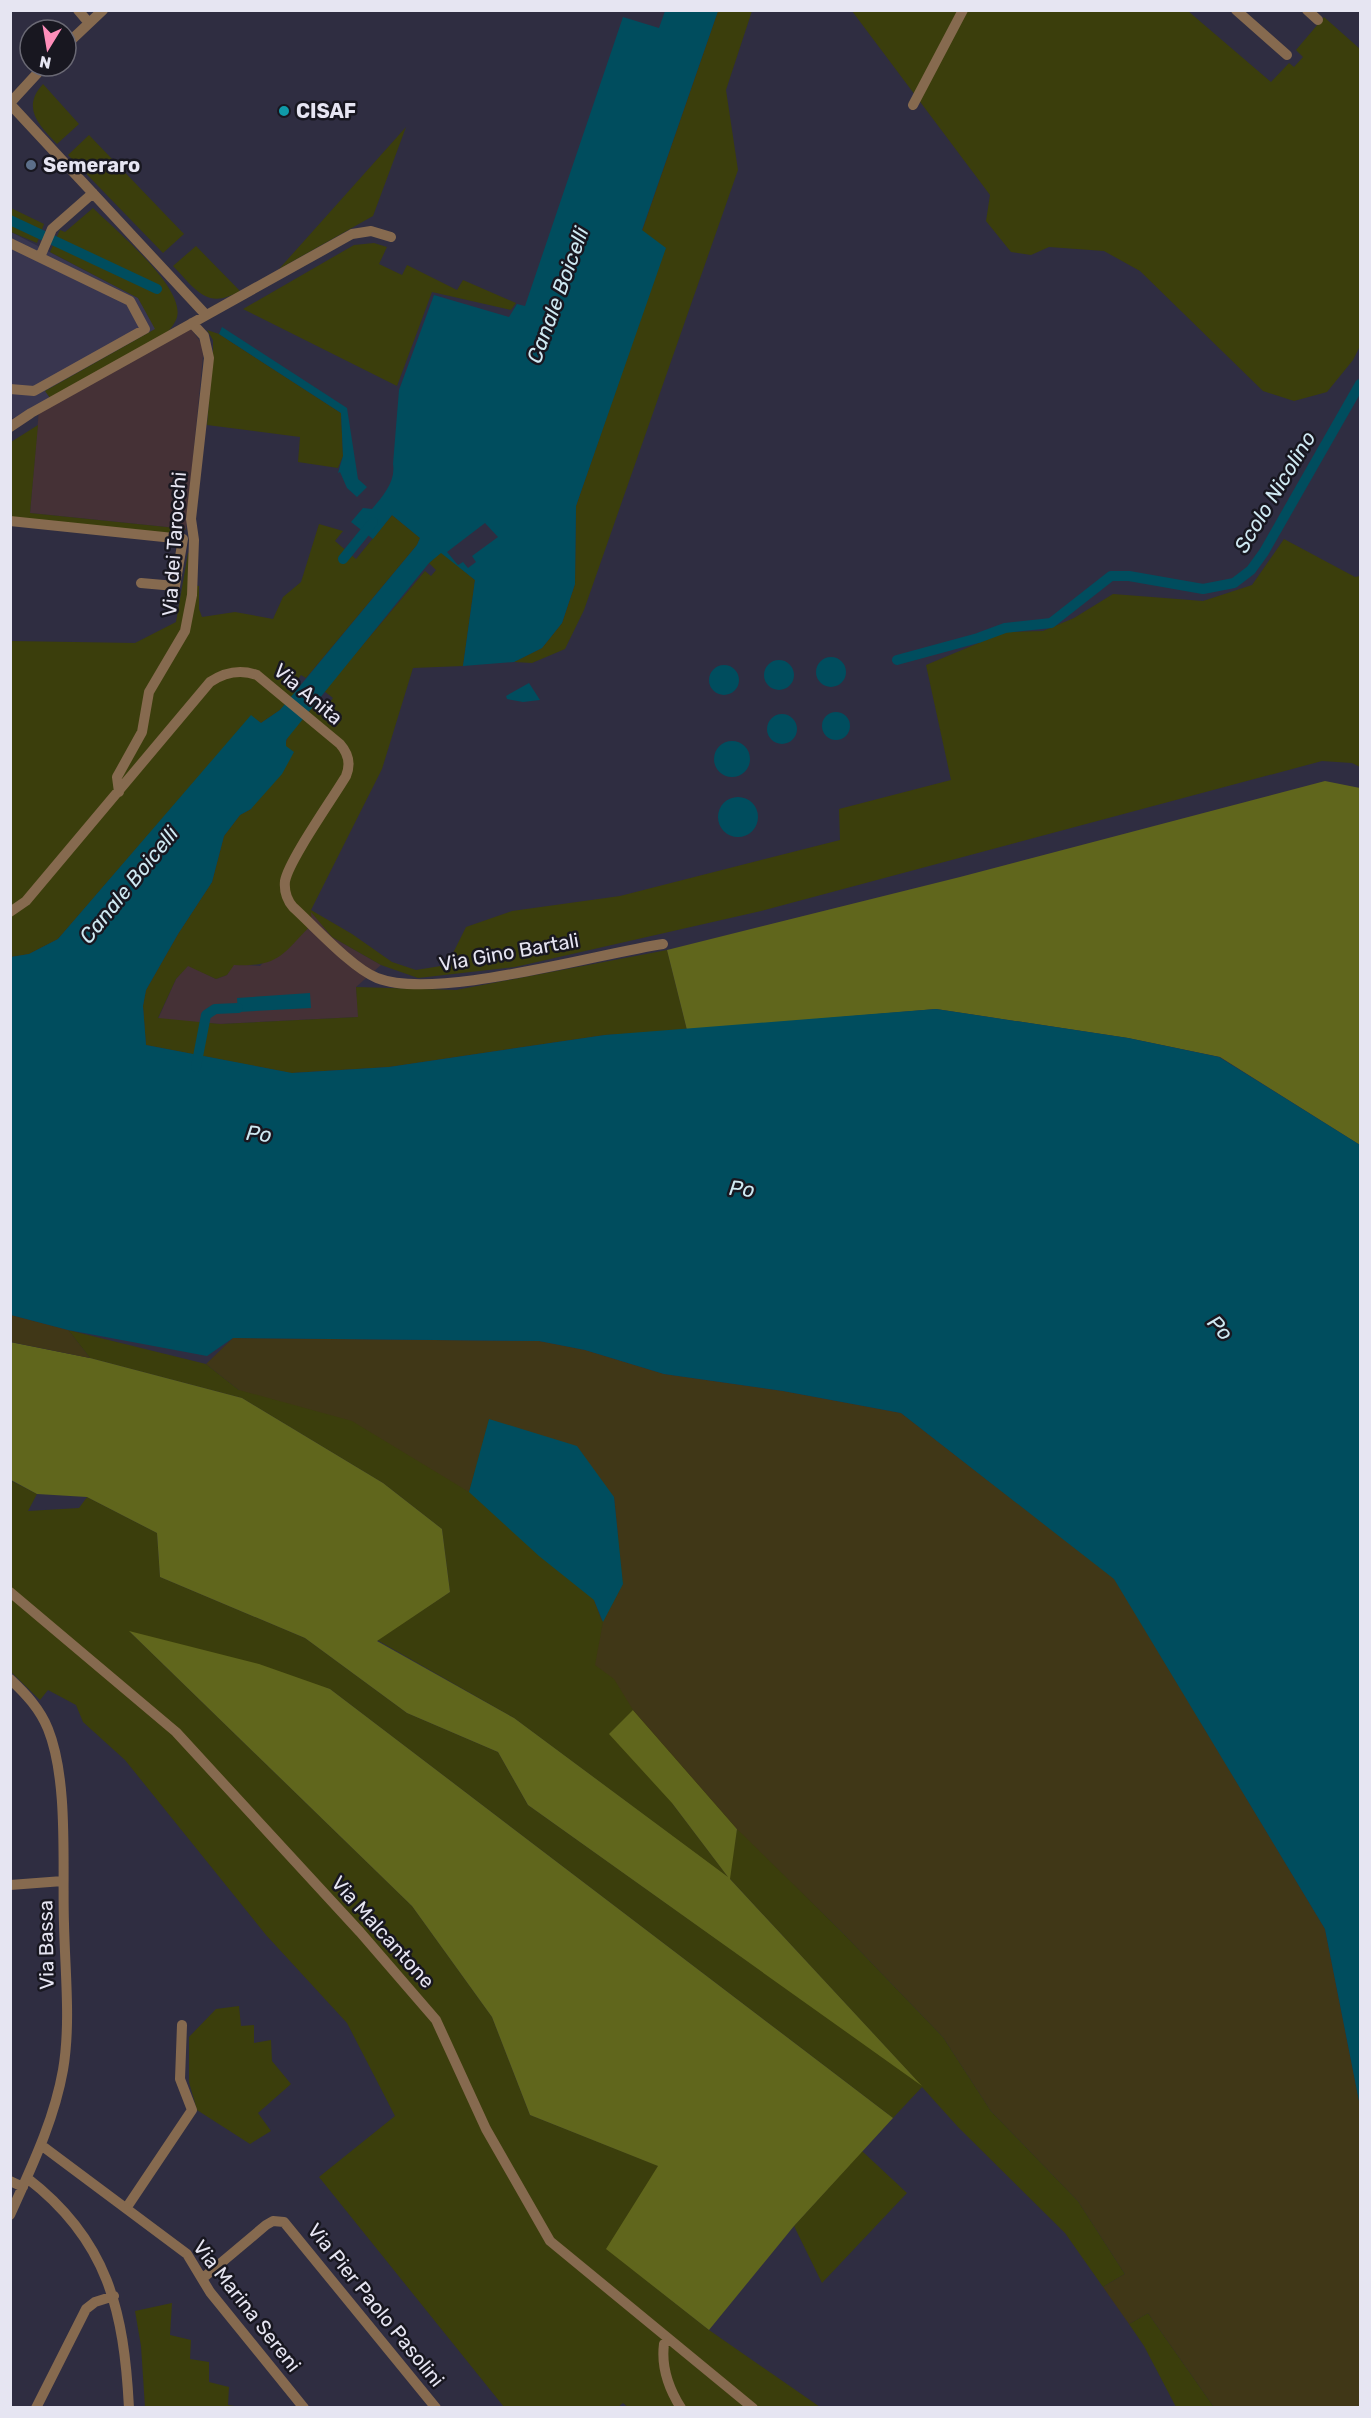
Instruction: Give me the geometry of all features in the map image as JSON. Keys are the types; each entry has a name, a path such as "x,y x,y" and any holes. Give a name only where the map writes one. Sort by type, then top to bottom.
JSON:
{"street":[{"path":"78,10 90,23"},
{"path":"78,34 103,10"},
{"path":"913,105 963,10"},
{"path":"1236,10 1249,15 1287,55"},
{"path":"1307,10 1318,20"},
{"path":"33,78 10,104 206,315"},
{"path":"40,257 52,229 93,193"},
{"path":"10,427 42,406 352,234 371,231 391,237"},
{"path":"10,243 130,301 145,329 34,391 10,389"},
{"name":"Via dei Tarocchi","path":"119,792 117,777 142,732 149,692 185,631 192,595 194,540 191,519 208,358 204,336 192,323"},
{"path":"34,391 42,406"},
{"path":"10,415 31,413"},
{"path":"10,521 194,540"},
{"path":"141,583 175,586 183,539"},
{"name":"Via Anita","path":"10,912 26,901 210,682 219,676 248,672 257,675 343,748 349,769 289,870 285,882 287,900 363,970"},
{"name":"Via Gino Bartali","path":"363,970 390,982 458,982 663,944"},
{"name":"Via Malcantone","path":"10,1592 176,1732 360,1932 436,2020 486,2129 550,2241 753,2408"},
{"name":"Via Bassa","path":"10,1679 38,1709 51,1737 61,1801 64,2058 56,2099 41,2145 10,2215"},
{"path":"10,1885 63,1881"},
{"path":"127,2207 192,2110 180,2079 182,2025"},
{"name":"Via Marina Sereni","path":"41,2145 187,2253 210,2292 304,2408"},
{"path":"10,2181 25,2182 52,2198 78,2227 98,2261 114,2296 124,2335 129,2408"},
{"name":"Via Pier Paolo Pasolini","path":"203,2278 266,2225 273,2221 284,2222 436,2408"},
{"path":"36,2408 86,2309 95,2302 114,2296"},
{"path":"668,2340 664,2344 664,2366 668,2381 681,2408"}],"shaded area":[{"path":"718,11 752,11 726,90 738,170 584,610 565,649 532,663 514,662 542,648 562,623 575,584 576,506 665,248 642,231"},
{"path":"852,11 1188,11 1271,82 1289,63 1294,67 1303,57 1296,50 1324,17 1360,49 1360,346 1353,360 1327,392 1294,401 1263,391 1140,271 1104,251 1049,247 1031,255 1011,252 986,221 990,195"},
{"path":"43,84 79,124 57,144 39,123 33,109 33,101"},
{"path":"406,127 373,216 279,269"},
{"path":"89,135 184,234 163,253 68,155"},
{"path":"11,208 44,224 37,243 11,232"},
{"path":"93,208 146,259 159,275 177,305 177,317 167,333 50,398 45,391 155,329 138,298 50,252 60,230 65,232"},
{"path":"11,232 138,298 156,329 46,391 50,398 39,409 11,419"},
{"path":"374,243 387,247 379,264 402,275 407,265 457,290 463,280 516,303 511,310 432,292 397,386 243,309 354,245"},
{"path":"196,246 240,291 228,297 210,298 188,282 173,266"},
{"path":"188,325 202,344 203,356 186,529 30,513 39,409"},
{"path":"207,330 219,334 341,413 343,456 338,468 298,462 300,437 207,425 213,340"},
{"path":"38,425 30,513 186,529 177,535 11,518 11,442"},
{"path":"392,515 420,538 417,545 306,678 301,675 292,687 297,691 280,710 261,723 251,716 58,939 29,954 11,957 11,641 135,643 176,622 188,553 191,553 189,585 199,586 199,609 202,617 235,612 273,619 283,597 301,582 319,524 343,531 335,541 356,559"},
{"path":"1284,539 1355,577 1360,576 1360,767 1352,763 1322,761 761,911 515,967 418,978 381,965 332,937 311,912 312,924 286,951 271,961 261,964 234,965 227,975 216,979 188,966 176,979 158,1018 220,1024 358,1017 356,987 456,990 667,950 687,1030 605,1035 389,1067 291,1073 146,1045 143,1006 146,990 178,934 212,882 224,836 240,815 251,809 286,746 296,723 314,703 324,710 333,698 324,691 425,571 431,576 436,570 429,563 441,552 475,580 463,666 413,668 382,769 311,910 352,934 392,962 416,970 447,965 466,927 512,911 620,896 840,840 839,809 951,780 926,665 1005,632 1043,631 1074,618 1113,594 1203,601 1252,585"},
{"path":"311,911 332,937 381,965 356,987 359,1017 220,1024 158,1019 176,979 188,965 216,979 227,975 233,964 260,966"},
{"path":"68,1330 206,1364 239,1390 539,1341 739,1830 943,2037 991,2111 1078,2201 1125,2274 1103,2287 1065,2233 958,2127 922,2087 893,2118 330,1689 130,1632 412,1906 492,2017 530,2115 659,2166 607,2249 709,2330 820,2407 629,2408 623,2403 617,2408 504,2407 319,2177 395,2116 347,2023 266,1935 125,1760 83,1722 76,1705 48,1690 40,1700 11,1672 10,1480 37,1494 28,1511 79,1508 87,1497 157,1533 160,1577 305,1638 407,1713 498,1752 528,1805 919,2083 730,1879 514,1718 377,1640 450,1592 442,1529 383,1483 242,1398 90,1358","holes":["623,1584 602,1621 594,1600","672,1803 737,1828 729,1878"]},
{"path":"239,2006 241,2026 254,2025 254,2043 271,2040 272,2061 291,2084 258,2113 271,2131 250,2144 197,2110 189,2082 189,2037 216,2009"},
{"path":"862,2151 907,2193 822,2283 794,2226"},
{"path":"172,2303 170,2335 191,2340 190,2359 209,2362 209,2382 229,2387 228,2405 241,2407 145,2407 141,2346 135,2311"},
{"path":"1148,2313 1214,2407 1176,2407 1144,2346 1129,2324"}],"green space":[{"path":"1325,781 1360,788 1360,1145 1220,1057 1128,1038 936,1009 687,1030 667,950 960,877"},
{"path":"10,1342 90,1358 242,1398 383,1483 442,1529 450,1592 377,1641 514,1718 728,1877 672,1803 609,1734 633,1710 737,1829 730,1879 922,2086 528,1805 498,1752 407,1713 305,1638 160,1577 157,1533 87,1497 37,1494 11,1480"},
{"path":"129,1631 259,1664 330,1689 893,2118 794,2226 709,2330 606,2249 658,2166 530,2115 492,2017 412,1906"}],"sand":[{"path":"11,1315 68,1330 90,1358 11,1342"},
{"path":"233,1338 539,1341 585,1350 664,1374 783,1391 901,1413 1114,1578 1325,1929 1360,2106 1360,2407 1214,2407 1148,2313 1129,2324 1103,2287 1125,2274 1078,2201 991,2111 943,2037 842,1932 737,1829 633,1710 614,1679 595,1665 603,1622 623,1584 614,1497 489,1419 469,1492 352,1421 239,1390 206,1364"}],"water":[{"path":"665,11 718,11 642,230 666,248 576,506 575,584 562,623 542,648 514,662 463,666 475,580 441,553 429,563 286,740 286,746 294,752 282,774 251,809 240,815 224,836 212,882 178,934 146,990 143,1006 146,1045 292,1073 389,1067 605,1035 936,1009 1128,1038 1219,1057 1360,1145 1360,2106 1325,1929 1114,1579 901,1413 783,1391 664,1374 585,1350 539,1341 233,1338 207,1356 68,1330 11,1315 11,957 29,954 58,939 251,715 261,723 280,710 417,545 420,538 392,515 373,539 351,522 363,508 372,509 391,482 399,390 434,295 509,317 517,304 525,306 623,17 659,28"},
{"path":"222,327 347,408 358,479 367,487 357,497 347,488 340,472 338,473 343,456 341,413 219,334"},
{"path":"831,657 841,662 846,672 841,682 831,687 821,682 816,672 821,662"},
{"path":"779,660 785,661 793,669 793,681 785,689 779,690 773,689 765,681 764,675 765,669 773,661"},
{"path":"724,665 730,666 738,674 738,686 730,694 724,695 718,694 710,686 709,680 710,674 718,666"},
{"path":"529,683 540,700 523,702 507,699 506,696"},
{"path":"836,712 846,716 850,726 846,736 836,740 826,736 822,726 826,716"},
{"path":"782,714 793,718 797,729 793,740 782,744 771,740 767,729 771,718"},
{"path":"732,741 745,746 750,759 745,772 732,777 719,772 714,759 719,746"},
{"path":"738,797 752,803 758,817 752,831 738,837 724,831 718,817 724,803"},
{"path":"310,993 311,1008 238,1012 237,998"},
{"path":"489,1419 577,1446 614,1497 623,1584 603,1622 594,1600 539,1556 469,1492"}],"pier":[{"path":"485,523 498,537 472,556 476,562 468,568 463,562 458,565 447,552"}],"waterway":[{"path":"10,220 157,289"},
{"name":"Scolo Nicolino","path":"897,660 978,638 1005,628 1051,623 1111,576 1129,576 1203,589 1234,583 1251,570 1264,552 1360,384"},
{"path":"343,559 373,522"},
{"path":"196,1067 206,1015 215,1009 238,1008"}],"place":[{"name":"CISAF","path":"284,111"},
{"name":"Semeraro","path":"31,165"}],"water label":[{"name":"Canale Boicelli","path":"558,295"},
{"name":"Canale Boicelli","path":"129,885"},
{"name":"Po","path":"259,1134"},
{"name":"Po","path":"742,1189"},
{"name":"Po","path":"1220,1328"}]}
